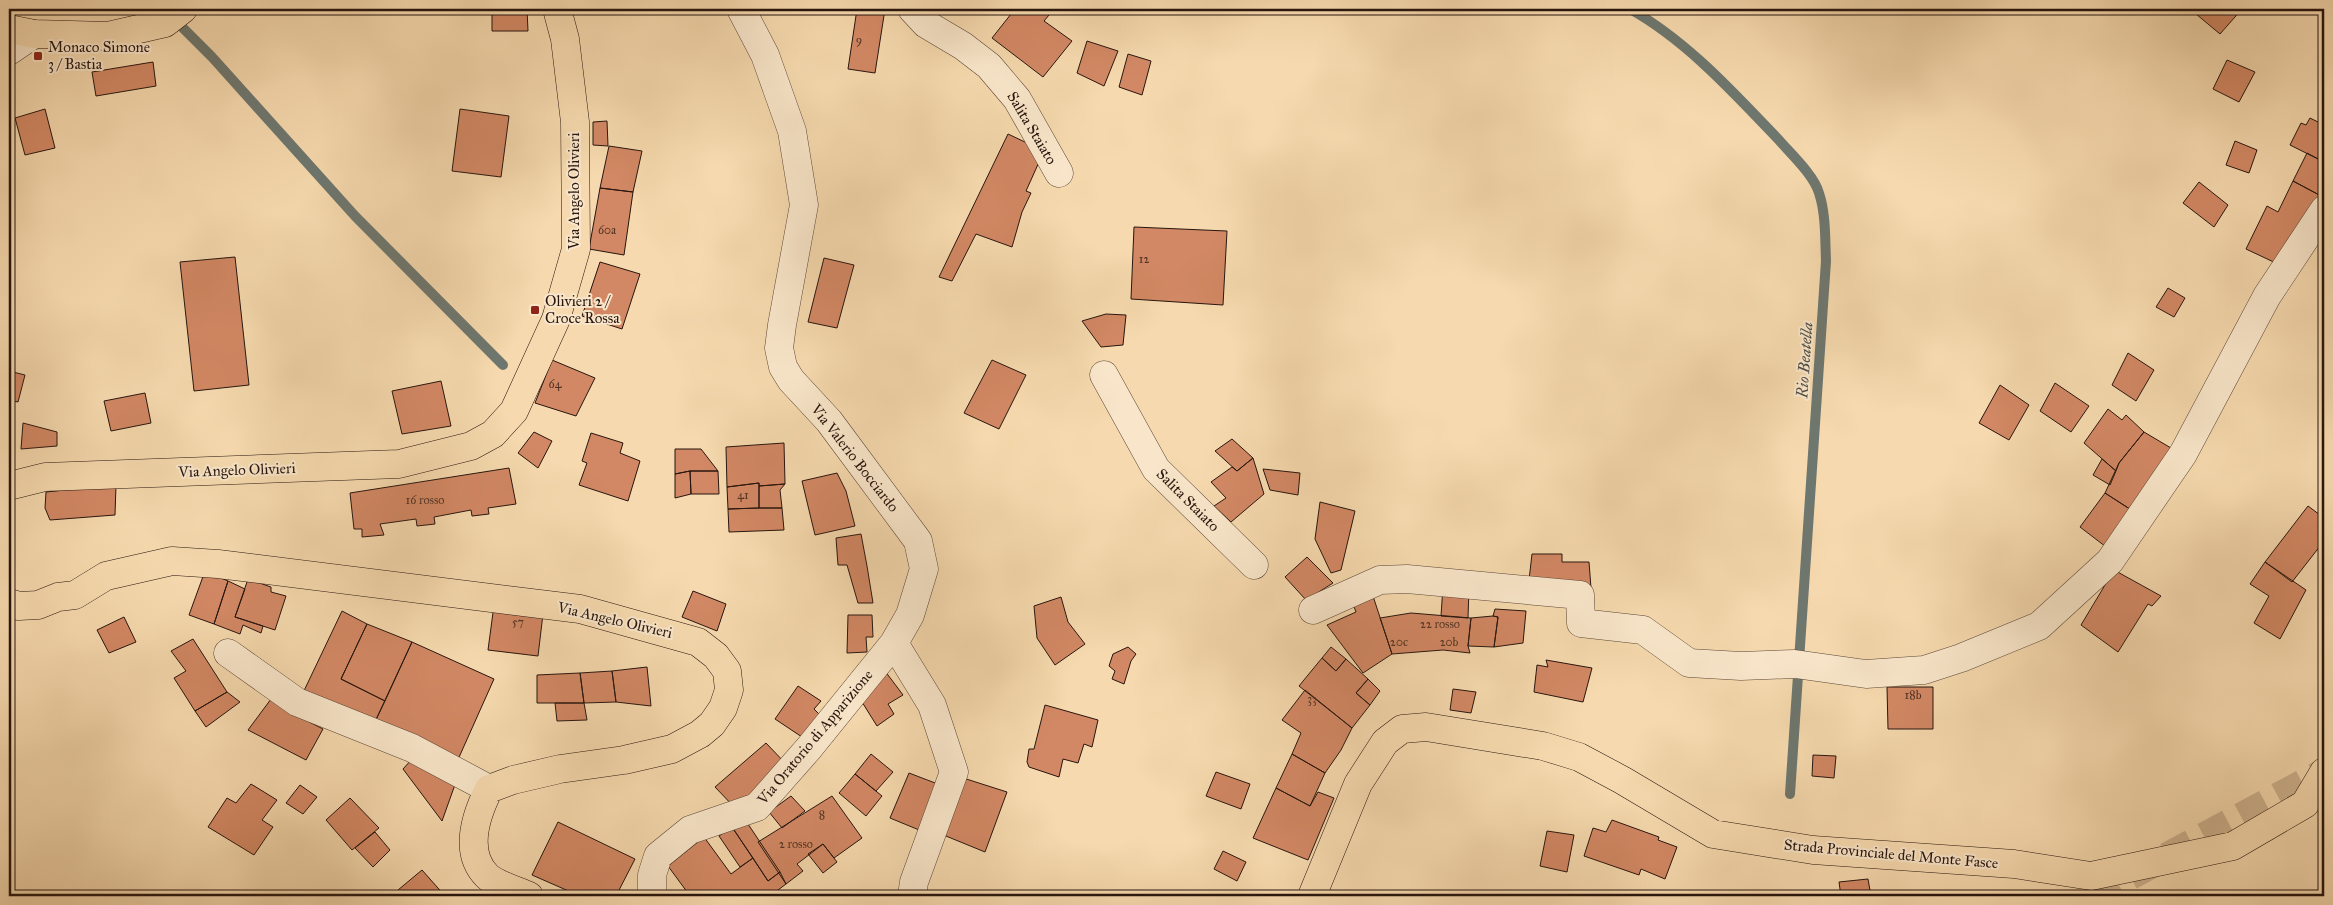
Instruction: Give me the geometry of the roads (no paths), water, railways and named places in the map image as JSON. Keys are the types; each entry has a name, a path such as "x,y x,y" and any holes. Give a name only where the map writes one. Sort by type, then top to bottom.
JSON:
{"main road":[{"name":"Via Angelo Olivieri","path":"9,486 46,477 399,464 471,446 493,434 514,411 556,319 576,249 575,122 565,39 557,9"},
{"path":"21,32 108,36 174,16"},
{"name":"Via Angelo Olivieri","path":"9,603 19,606 38,605 58,598 75,595 106,576 172,560 218,564 580,609 698,642 716,656 727,671 729,690 724,708 712,724 700,734 672,750 624,760 560,769 514,780 489,789"},
{"name":"Strada Provinciale del Monte Fasce","path":"1312,896 1358,784 1385,742 1402,729 1426,727 1446,730 1543,746 1579,757 1622,780 1712,834 1812,850 2014,864 2092,876 2233,846 2305,804 2324,772"},
{"path":"489,789 482,802 474,831 475,858 488,877 529,896"}],"street":[{"name":"Via Valerio Bocciardo","path":"741,9 765,55 792,131 804,205 782,324 779,348 783,367 791,380 829,421 918,541 924,569 910,615 894,643"},
{"name":"Salita Staiato","path":"912,9 926,24 963,46 988,66 1017,99 1059,173"},
{"path":"9,51 21,32"},
{"path":"1313,610 1380,580 1407,579 1580,596 1581,624 1643,630 1689,663 1741,666 1796,664 1866,674 1924,670 1961,658 2039,626 2110,561 2182,454 2267,296 2324,210"},
{"name":"Salita Staiato","path":"1104,375 1156,469 1254,565"},
{"name":"Via Oratorio di Apparizione","path":"652,896 652,875 658,856 690,830 757,807 809,748 894,643"},
{"path":"894,643 932,705 954,772 914,882 912,896"},
{"path":"228,653 297,702 412,748 489,789"}],"waterway":[{"name":"Rio Beatella","path":"1630,9 1671,36 1690,52 1778,139 1812,179 1819,193 1823,209 1826,261 1790,794"},
{"path":"173,18 212,57 355,216 503,365"}],"tunnel":[{"path":"2093,896 2324,772"}],"place":[{"name":"Monaco Simone 3 / Bastia","path":"38,56"},
{"name":"Olivieri 2 / Croce Rossa","path":"535,310"}]}
